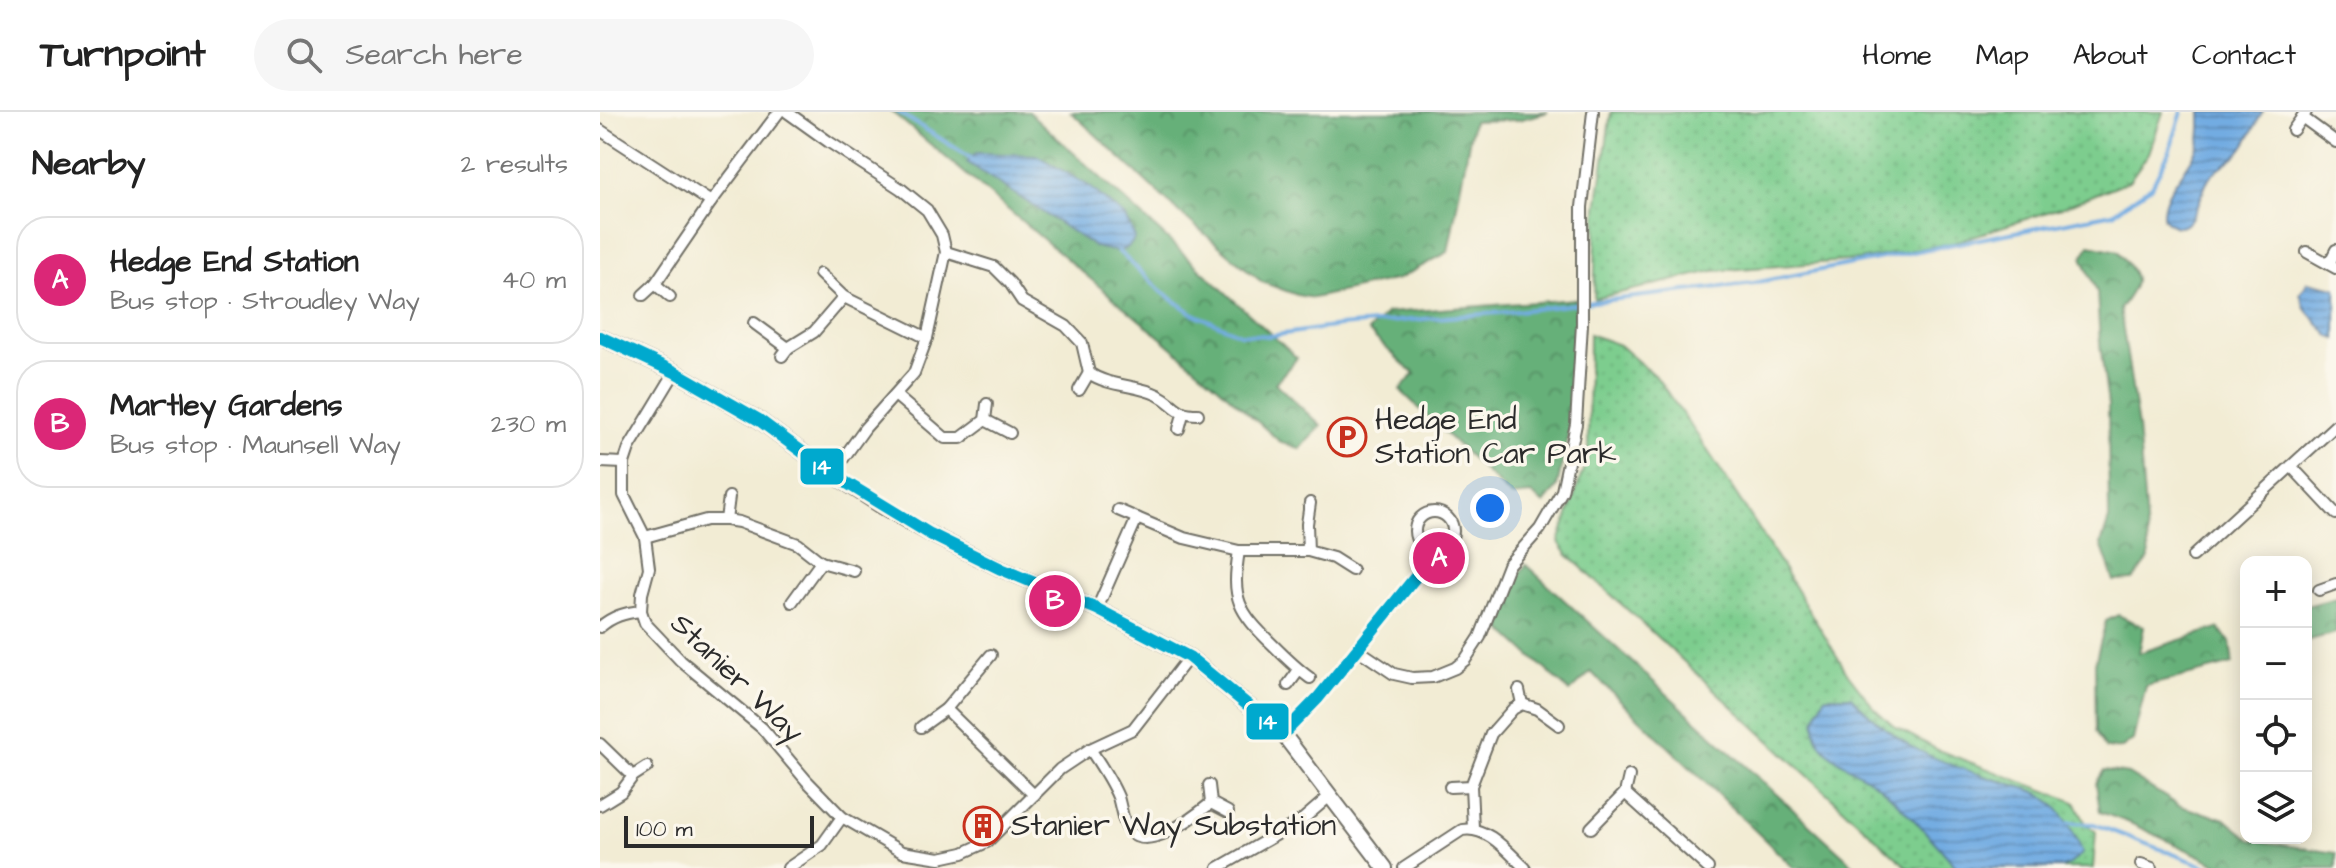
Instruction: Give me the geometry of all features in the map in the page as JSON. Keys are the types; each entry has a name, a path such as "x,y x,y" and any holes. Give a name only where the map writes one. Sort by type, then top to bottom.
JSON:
{"street":[{"path":"643,295 655,284 711,202 779,112"},
{"path":"787,112 927,210 942,235 946,252 927,338 914,373 865,428 832,474"},
{"path":"1357,649 1394,674 1412,678 1433,677 1455,668 1465,660 1480,637 1508,565 1540,529 1562,491 1576,424 1582,324 1582,207 1593,112"},
{"path":"2293,130 2304,115 2336,142"},
{"path":"600,130 711,202"},
{"path":"2307,252 2332,266 2336,250"},
{"path":"946,252 994,267 1022,301 1066,326 1082,343 1089,373 1100,381 1138,388 1160,396 1183,414 1198,414"},
{"path":"820,274 844,297 927,338"},
{"path":"655,284 670,297"},
{"path":"754,323 785,352 814,332 844,297"},
{"path":"600,337 675,372 759,420 832,474 930,534 1001,569 1097,609 1189,657 1283,734 1385,868"},
{"path":"600,462 624,463 629,448 675,372"},
{"path":"1079,390 1089,373"},
{"path":"895,395 945,438 961,438 985,420 987,404"},
{"path":"1179,429 1183,414"},
{"path":"985,420 1010,433"},
{"path":"2193,556 2336,425"},
{"name":"Stanier Way","path":"624,463 624,495 645,537 649,568 642,594 641,611 645,623 681,661 762,728 842,817 902,852 940,863 987,842 1060,769 1090,749 1133,729 1189,657"},
{"path":"2291,466 2336,514"},
{"path":"726,520 729,497"},
{"path":"1308,551 1310,503"},
{"path":"1118,510 1184,538 1239,551 1308,551 1333,558 1352,570"},
{"path":"1097,609 1137,518"},
{"path":"645,537 706,520 739,522 798,544 821,562 854,571"},
{"path":"1283,734 1318,698 1422,569 1431,549"},
{"path":"1239,551 1234,580 1239,604 1249,622 1310,678"},
{"path":"792,602 821,562"},
{"path":"2319,590 2336,584"},
{"path":"600,627 610,618 641,611"},
{"path":"921,727 946,709 991,655"},
{"path":"1288,685 1299,670"},
{"path":"1519,690 1522,704"},
{"path":"1473,828 1471,786 1491,734 1513,709 1522,704 1537,709 1559,725"},
{"path":"946,709 1034,795"},
{"path":"600,744 633,776"},
{"path":"1090,749 1117,795 1127,829 1140,839 1151,839 1192,819 1211,803"},
{"path":"600,805 621,792 633,776 647,767"},
{"path":"1591,828 1625,793 1629,776"},
{"path":"1209,785 1211,803"},
{"path":"1450,787 1471,786"},
{"path":"1625,793 1703,867"},
{"path":"1218,868 1302,820 1331,795"},
{"path":"1211,803 1228,812"},
{"path":"788,868 822,845 842,817"},
{"path":"1404,868 1462,830 1473,828 1485,832 1525,868"}],"green space":[{"path":"892,112 1029,112 1297,358 1275,383 1321,426 1300,449 1279,441"},
{"path":"1071,112 1548,112 1518,120 1473,121 1448,252 1398,279 1313,298 1262,282 1180,213"},
{"path":"1611,112 2163,112 2149,153 2129,181 2066,206 1952,243 1859,260 1713,271 1594,299 1597,208"},
{"path":"2090,245 2118,251 2131,268 2135,280 2120,309 2138,427 2149,559 2133,580 2114,581 2101,544 2109,519 2108,405 2097,292 2082,257"},
{"path":"1576,299 1571,420 1557,487 1544,504 1531,494 1511,496 1400,390 1414,374 1368,331 1387,313"},
{"path":"1589,334 1619,345 1657,378 1757,526 1848,674 1875,709 1895,727 1938,750 2075,802 2086,824 2096,832 2093,868 1908,868 1567,554 1559,542 1588,455"},
{"path":"1526,565 1857,868 1794,868 1591,672 1570,692 1501,629 1516,577"},
{"path":"2336,598 2336,633 2312,639 2312,604"},
{"path":"2118,615 2144,627 2139,653 2218,628 2230,642 2233,664 2146,686 2133,740 2122,748 2106,749 2096,731 2095,663 2106,621"},
{"path":"2104,770 2128,774 2180,806 2225,819 2240,831 2240,844 2277,844 2336,853 2336,868 2241,868 2217,864 2100,812 2096,783"}],"water":[{"path":"2201,112 2263,112 2241,150 2208,180 2193,216 2181,227 2173,226 2163,218 2164,208 2171,189 2199,144"},
{"path":"976,153 1036,155 1089,186 1125,217 1135,237 1132,243 1118,251 1095,247 967,162"},
{"path":"2308,282 2336,288 2336,339 2330,337 2305,308 2300,294"},
{"path":"1826,696 1851,696 1882,726 1929,755 2040,794 2063,816 2083,853 2060,868 1957,868 1880,787 1828,753 1817,737 1815,726 1818,710"}],"waterway":[{"path":"898,112 971,158"},
{"path":"1118,251 1161,291 1192,313 1240,334 1270,336 1339,326 1508,312 1754,283 2113,213 2152,186 2169,152 2182,112"},
{"path":"2069,823 2094,824 2210,868"}],"transit line":[{"name":"14","path":"600,337 675,372 759,420 832,474 930,534 1001,569 1097,609 1189,657 1283,734 1318,698 1422,569 1431,549"}],"place":[{"name":"Hedge End Station Car Park","path":"1347,437"},
{"name":"Hedge End Station","path":"1439,558"},
{"name":"Martley Gardens","path":"1055,601"},
{"name":"Stanier Way Substation","path":"983,826"}]}
